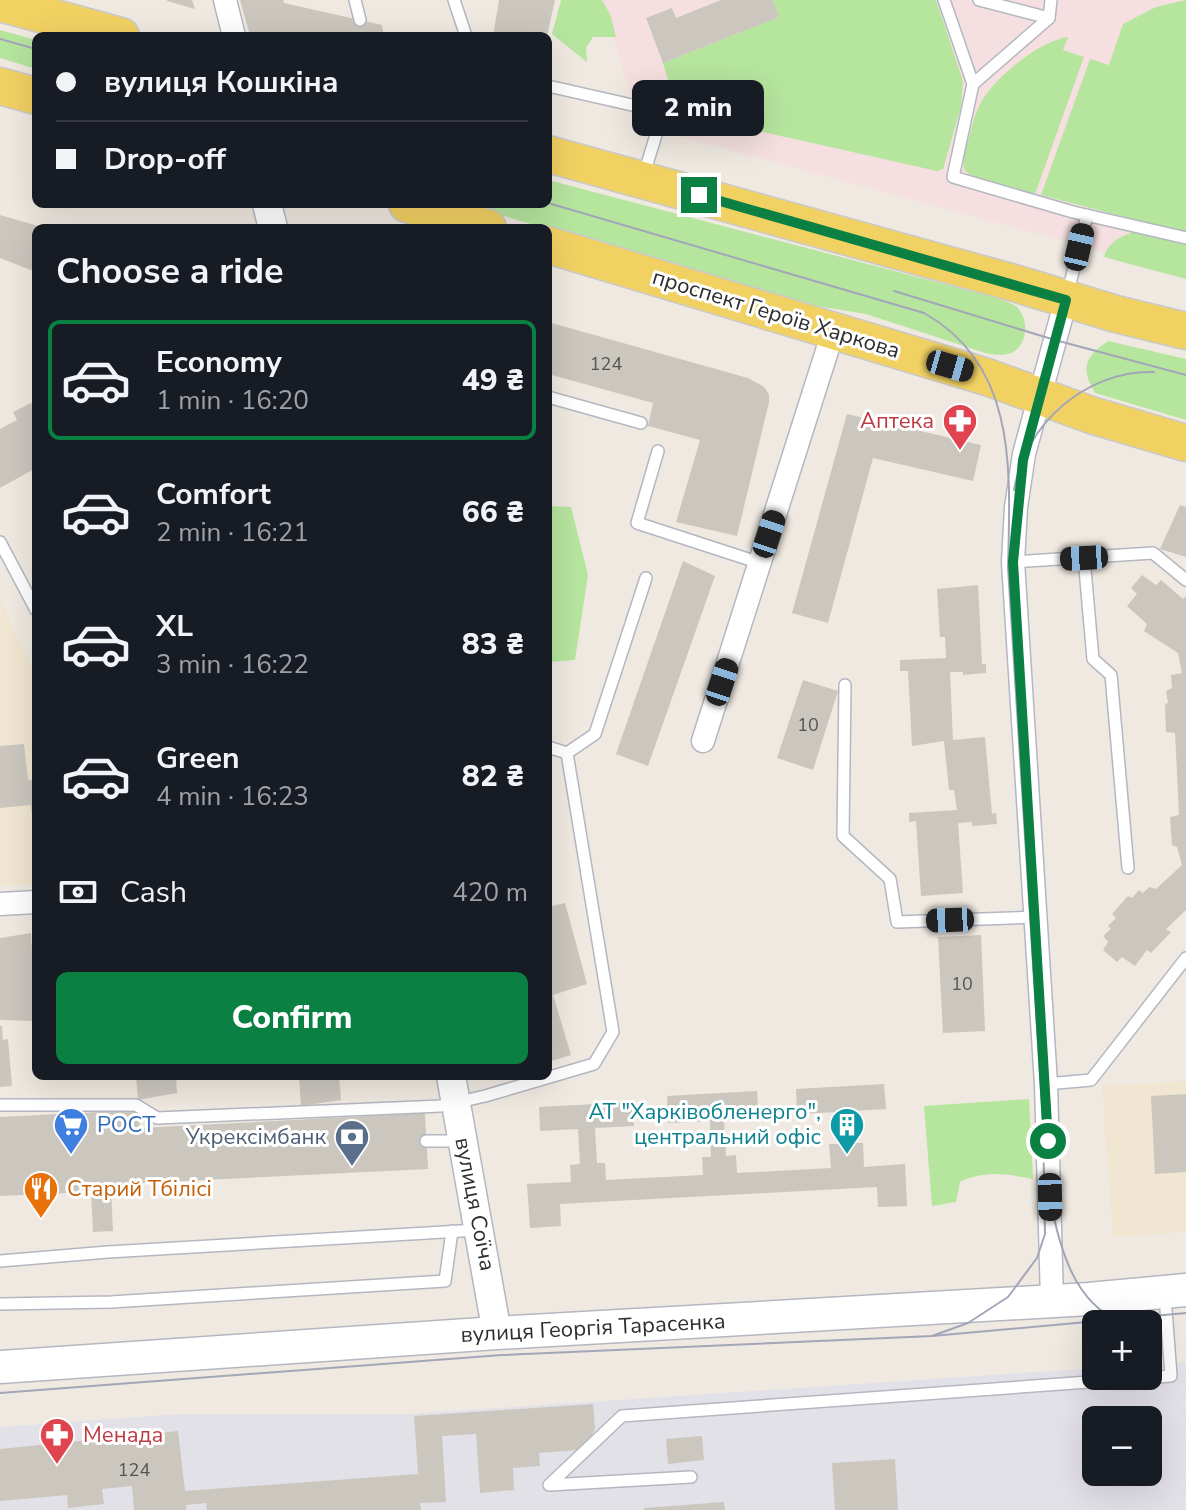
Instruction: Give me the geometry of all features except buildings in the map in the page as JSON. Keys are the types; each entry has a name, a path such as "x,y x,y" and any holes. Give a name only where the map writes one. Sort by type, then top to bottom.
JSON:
{"main road":[{"path":"0,3 45,7 111,32"},
{"path":"0,86 32,95"},
{"path":"552,155 1186,331"},
{"path":"420,208 474,224"},
{"name":"проспект Героїв Харкова","path":"552,246 987,377 1091,415 1186,443"},
{"name":"вулиця Георгія Тарасенка","path":"0,1367 1175,1291"}],"street":[{"path":"225,0 233,32"},
{"path":"1052,1301 1046,1084 1013,562 1020,475 1066,300"},
{"path":"703,741 833,332"},
{"path":"0,904 32,902"},
{"name":"вулиця Соїча","path":"452,1080 497,1333"}],"lane":[{"path":"355,0 360,20"},
{"path":"454,0 465,32"},
{"path":"944,0 973,84 953,177 1087,215 1186,238"},
{"path":"979,0 1049,18"},
{"path":"973,84 1049,18 1051,0"},
{"path":"552,87 663,112 642,179"},
{"path":"1066,300 1087,215"},
{"path":"552,398 641,423"},
{"path":"658,451 637,523 760,563"},
{"path":"0,542 32,602"},
{"path":"1013,562 1153,553 1186,580"},
{"path":"1084,558 1093,659 1111,675 1128,868"},
{"path":"567,753 595,734 646,578"},
{"path":"845,685 843,836 890,879 897,922 1036,917"},
{"path":"552,748 567,753"},
{"path":"552,1076 594,1064 613,1032 567,753"},
{"path":"1046,1084 1091,1080 1186,958"},
{"path":"0,1105 136,1105 157,1118 456,1104 539,1080"},
{"path":"426,1141 463,1141"},
{"path":"0,1261 481,1230"},
{"path":"0,1304 111,1302 445,1281 452,1231"},
{"path":"691,1477 549,1485 622,1416 1171,1376 1175,1291"}],"shaded area":[{"path":"602,0 1186,0 1186,274 640,126"},
{"path":"0,598 32,666 32,884 0,886"},
{"path":"1186,1081 1186,1232 1113,1237 1102,1086"},
{"path":"1186,1362 1186,1510 0,1510 0,1427 180,1414 411,1414 1082,1369 1082,1390 1162,1390 1162,1364"}],"green space":[{"path":"561,0 602,0 610,14 616,37 593,37 586,48 587,62 552,34"},
{"path":"773,0 936,0 963,81 961,107 943,169 937,171 678,113 674,101 662,96 664,85 669,83 663,63 779,17"},
{"path":"1186,0 1186,233 1041,195 1090,59 1109,65 1123,24 1156,7"},
{"path":"0,30 32,39 32,68 0,58"},
{"path":"1068,37 1063,50 1084,57 1035,194 965,171 964,156 974,119 990,90 1009,70 1033,52"},
{"path":"552,181 997,298 1020,310 1025,327 1023,339 1017,349 1010,353 985,353 866,314 805,304 552,230 552,224 531,224 477,208 552,208"},
{"path":"1139,230 1186,240 1186,279 1104,257 1113,243"},
{"path":"1108,341 1186,359 1186,420 1095,393 1087,377 1087,364 1094,352"},
{"path":"552,506 571,507 588,575 575,660 552,662"},
{"path":"1029,1099 1033,1179 987,1174 979,1176 960,1182 956,1202 932,1206 924,1106"}],"tram line":[{"path":"0,39 32,48"},
{"path":"552,204 924,313 955,335 977,362 993,392 1007,460 1008,568 1043,1122 1045,1234 1037,1258 1008,1297 968,1323 932,1336"},
{"path":"894,291 1055,340 1186,375"},
{"path":"1014,490 1020,466 1031,443 1045,423 1063,406 1105,380 1154,372"},
{"path":"1052,1209 1072,1274 1091,1301 1102,1310"},
{"path":"0,1393 502,1355 932,1336 1186,1313"}],"place":[{"name":"Аптека","path":"960,452"},
{"name":"РОСТ","path":"71,1156"},
{"name":"АТ \"Харківобленерго\", центральний офіс","path":"847,1156"},
{"name":"Укрексімбанк","path":"352,1168"},
{"name":"Старий Тбілісі","path":"41,1220"},
{"name":"Менада","path":"57,1466"}],"route":[{"path":"699,195 1066,300 1023,460 1013,562 1048,1141"}]}
